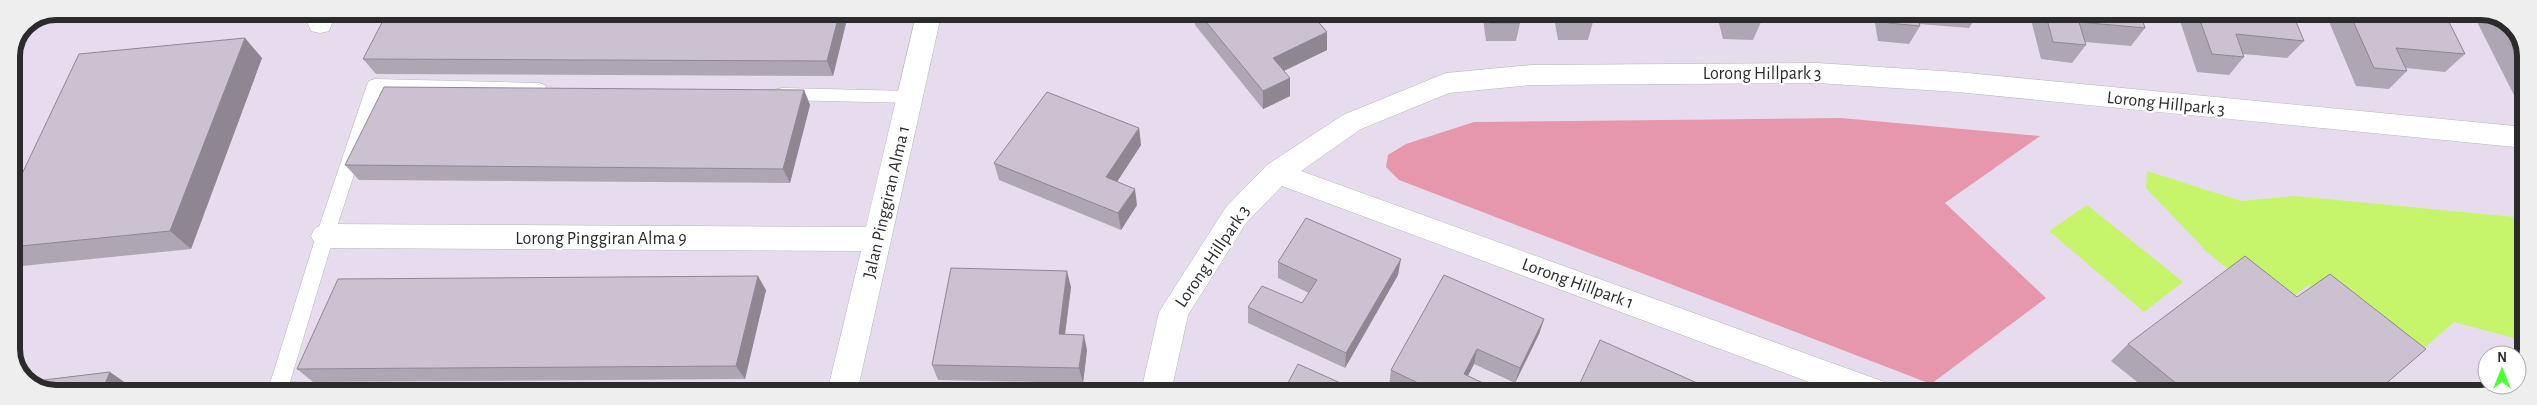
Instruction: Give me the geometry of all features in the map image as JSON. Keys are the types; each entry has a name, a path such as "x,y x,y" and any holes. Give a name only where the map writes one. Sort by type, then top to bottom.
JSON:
{"street":[{"name":"Jalan Pinggiran Alma 1","path":"844,385 928,20"},
{"name":"Lorong Hillpark 3","path":"1158,385 1174,312 1236,215 1277,173 1352,122 1446,83 1531,75 1817,73 1957,82 2517,137"},
{"name":"Lorong Hillpark 1","path":"1277,173 1854,385"},
{"name":"Lorong Pinggiran Alma 9","path":"325,236 877,239"}],"lane":[{"path":"280,385 325,236 375,85 554,89"},
{"path":"762,94 911,97"}],"shaded area":[{"path":"1841,118 2040,136 1945,203 2046,298 1931,384 1399,180 1386,167 1388,155 1406,144 1474,122"},
{"path":"2147,171 2241,201 2295,196 2517,217 2517,339 2454,322 2408,362 2309,285 2277,308 2208,253 2146,188"},
{"path":"2087,205 2183,282 2144,312 2049,231"}],"building":[{"path":"383,20 838,20 827,61 363,59"},
{"path":"1204,20 1317,20 1327,32 1273,58 1290,78 1263,91"},
{"path":"1489,20 1520,20 1520,23 1489,23"},
{"path":"1562,20 1593,20 1593,22 1562,22"},
{"path":"1760,20 1761,22 1730,21"},
{"path":"1887,20 1918,20 1920,26 1888,23"},
{"path":"2047,20 2142,20 2145,28 2079,22 2086,45 2053,42"},
{"path":"2200,20 2295,20 2304,41 2236,34 2244,57 2212,54"},
{"path":"2353,20 2448,20 2465,54 2396,48 2407,71 2374,68"},
{"path":"245,38 170,231 20,246 20,178 79,54"},
{"path":"384,87 804,90 783,169 345,165"},
{"path":"1047,92 1139,128 1106,177 1135,189 1118,213 994,163"},
{"path":"1306,218 1401,259 1346,353 1248,307 1262,286 1302,303 1317,280 1278,262"},
{"path":"2245,256 2297,297 2330,274 2426,349 2384,385 2178,385 2128,344"},
{"path":"951,268 1067,271 1059,334 1084,335 1079,368 932,365"},
{"path":"1444,275 1544,319 1520,368 1477,349 1464,374 1487,385 1422,385 1391,370"},
{"path":"758,276 736,366 297,369 338,279"},
{"path":"1600,340 1701,385 1579,385"},
{"path":"1298,364 1345,385 1287,385"},
{"path":"110,372 104,385 52,385 39,381"}]}
